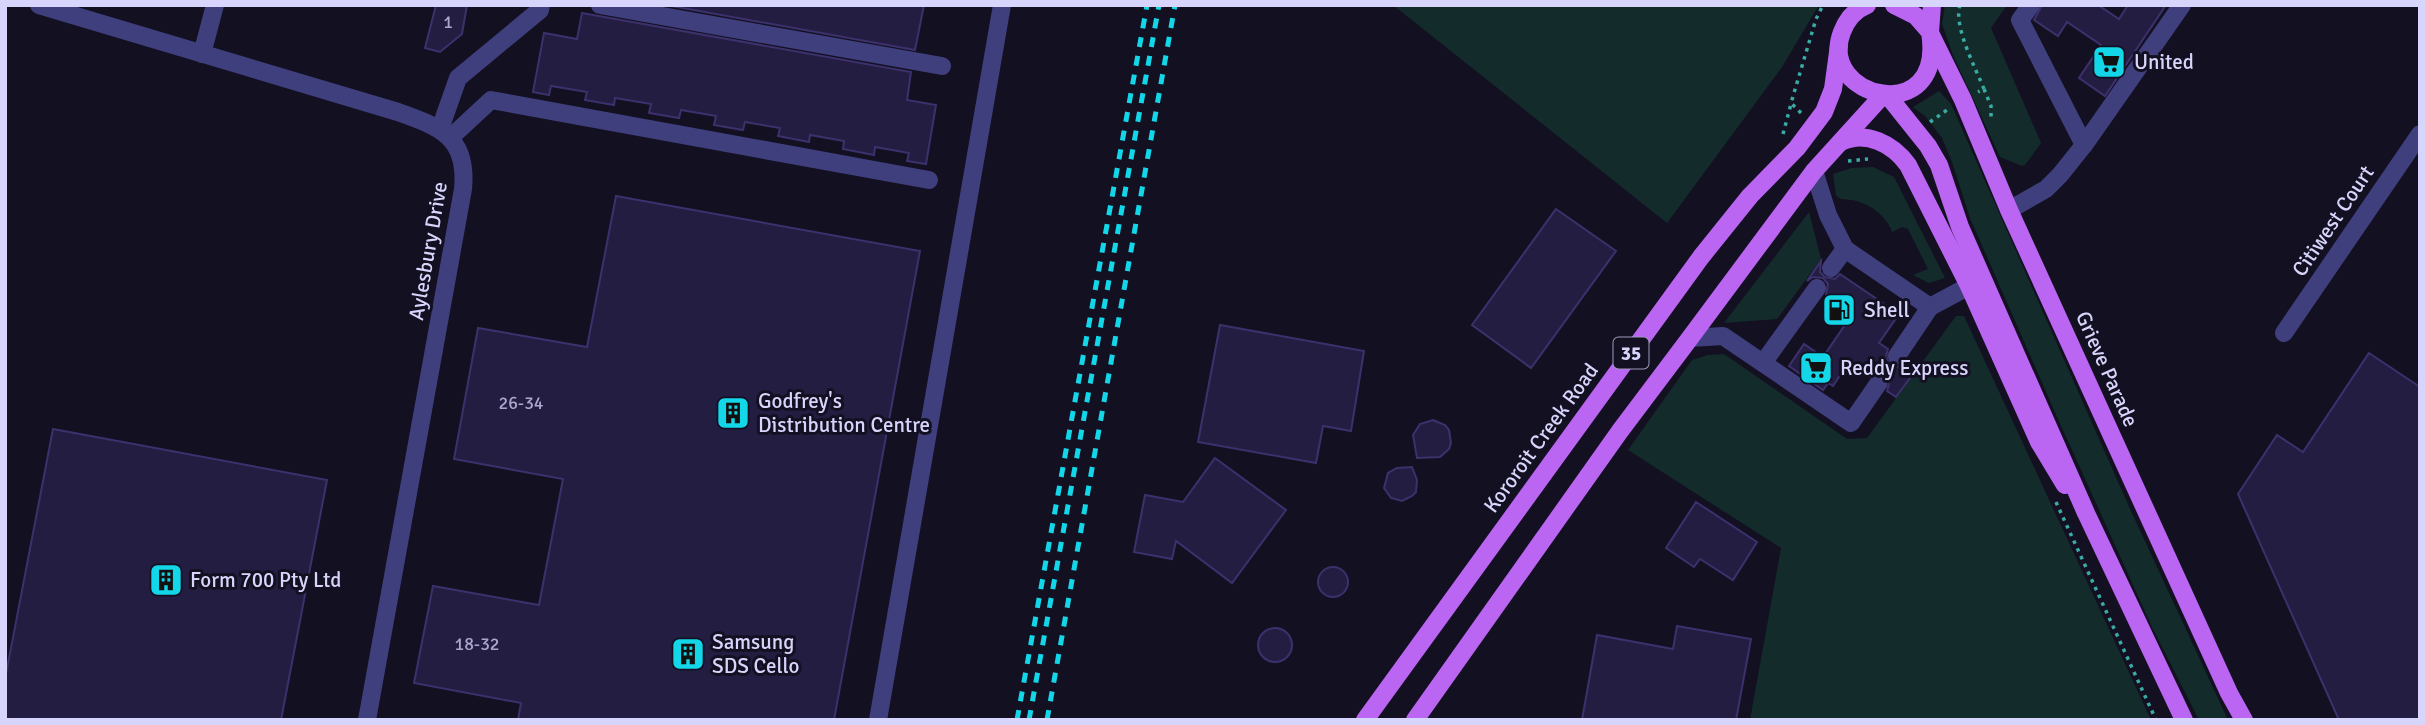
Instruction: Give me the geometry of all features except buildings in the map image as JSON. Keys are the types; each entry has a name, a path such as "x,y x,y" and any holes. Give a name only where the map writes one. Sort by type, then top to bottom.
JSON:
{"main road":[{"path":"1894,5 1916,16 1931,33"},
{"name":"35","path":"1418,720 1620,431 1814,171 1885,95 1909,90 1923,78 1931,57 1932,5"},
{"name":"35","path":"1839,45 1841,33 1859,8"},
{"name":"Grieve Parade","path":"1931,33 2229,693 2244,720"},
{"path":"1839,45 1843,63 1854,80 1863,88 1885,95 1934,155 1976,282 2050,463 2086,513 2184,720"},
{"name":"Kororoit Creek Road","path":"1365,720 1701,257 1750,196 1797,148 1814,126 1830,97 1839,45"},
{"path":"1839,144 1854,138 1872,139 1892,148 1903,159 1976,282"}],"street":[{"path":"39,5 398,112 445,134"},
{"path":"202,54 215,5"},
{"path":"445,134 458,78 540,10 541,5"},
{"path":"600,5 942,66"},
{"path":"878,720 1002,5"},
{"path":"2031,5 2020,20 2084,145"},
{"path":"2009,210 2046,189 2084,145 2182,5"},
{"path":"445,134 491,100 929,180"},
{"name":"Aylesbury Drive","path":"367,720 463,189 465,172 462,157 445,134"},
{"name":"Citiwest Court","path":"2284,333 2420,134"},
{"path":"1814,171 1828,215 1845,249 1930,307"},
{"path":"1831,268 1845,249"},
{"path":"1897,356 1930,307 1976,282"},
{"path":"1763,363 1817,288"},
{"path":"1690,338 1723,336 1851,423 1878,384"}],"green space":[{"path":"1393,5 1819,5 1782,67 1667,223"},
{"path":"1945,5 2007,5 1991,28 2041,143 2025,165 2000,157 1953,55 1942,24"},
{"path":"1939,91 1951,104 2130,509 2228,720 2199,720 2152,627 2058,419 1970,218 1942,138 1926,117 1913,107"},
{"path":"1873,167 1894,177 1945,278 1929,283 1913,275 1928,269 1908,229 1902,227 1892,232 1882,216 1871,207 1836,195 1833,174 1852,168"},
{"path":"1809,212 1821,259 1777,319 1724,323"},
{"path":"1956,316 1964,316 2151,720 1750,720 1781,548 1628,450 1692,360 1724,354 1847,439 1867,438"}],"tunnel":[{"path":"1878,384 1897,356"}],"railway":[{"path":"1017,720 1147,5"},
{"path":"1029,720 1159,5"},
{"path":"1047,720 1175,5"}],"place":[{"name":"United","path":"2109,62"},
{"name":"Shell","path":"1839,310"},
{"name":"Reddy Express","path":"1816,368"},
{"name":"Godfrey's Distribution Centre","path":"733,413"},
{"name":"Form 700 Pty Ltd","path":"166,580"},
{"name":"Samsung SDS Cello","path":"688,654"}]}
